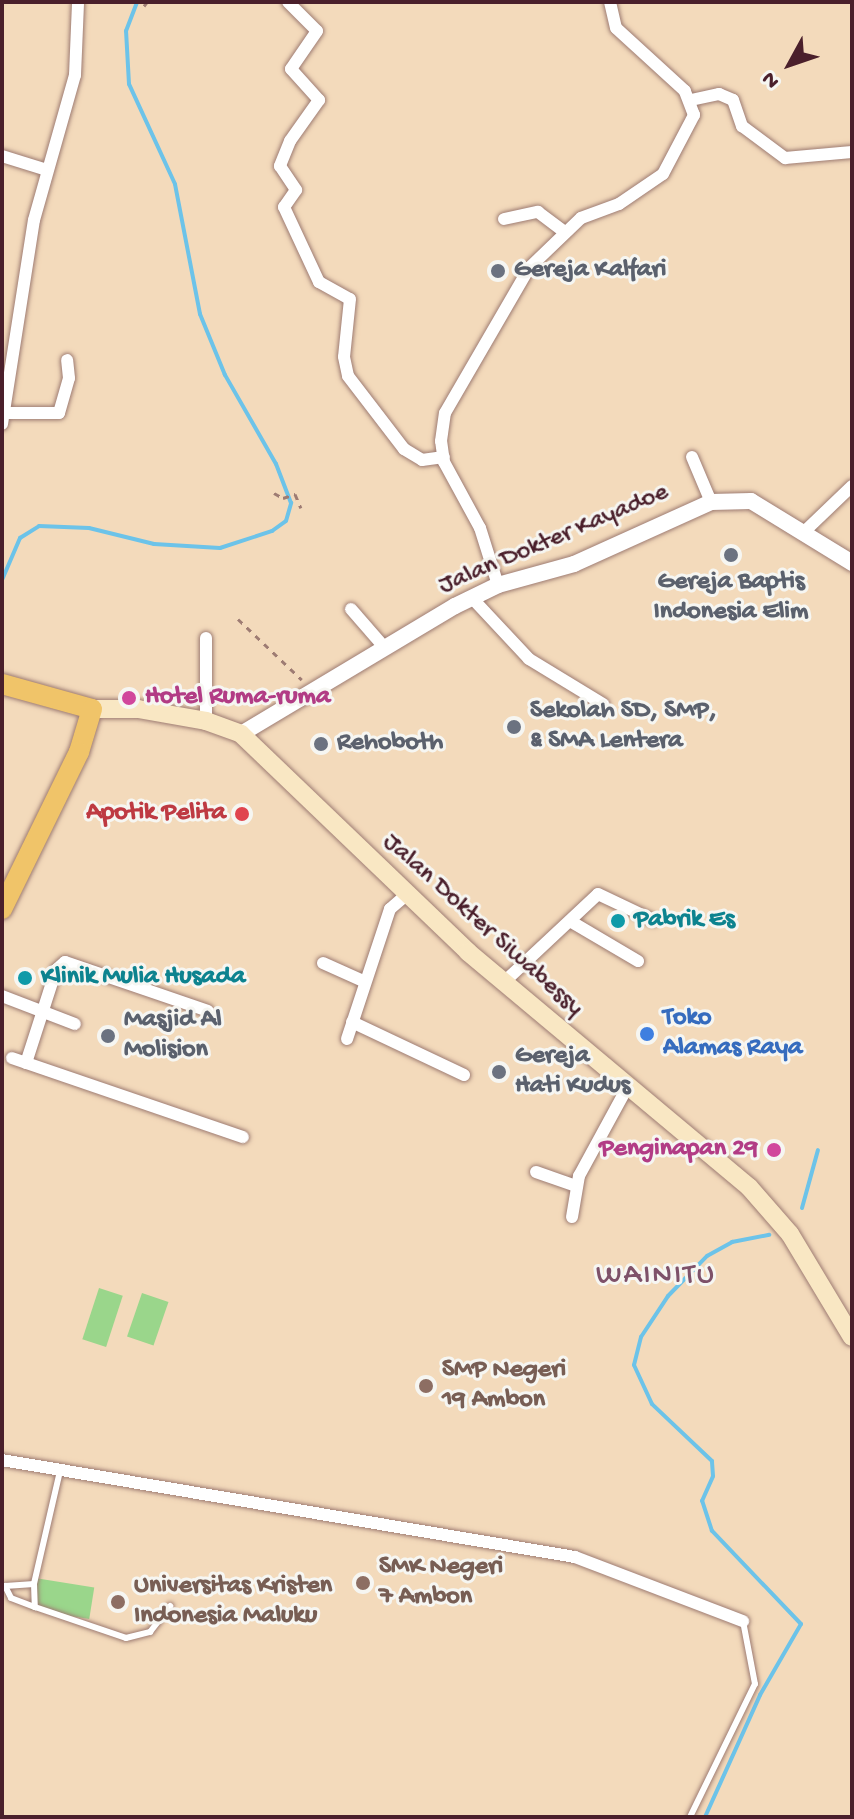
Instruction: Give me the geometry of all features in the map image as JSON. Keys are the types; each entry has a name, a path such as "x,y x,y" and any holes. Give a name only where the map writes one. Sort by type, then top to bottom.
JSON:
{"main road":[{"path":"2,684 92,709 79,752 2,909"},
{"name":"Jalan Dokter Siwabessy","path":"92,709 206,721 241,734 405,896 503,983 768,1206 810,1264 852,1337"}],"street":[{"path":"67,360 69,378 59,413 3,419 27,257 47,170 75,75 78,2"},
{"path":"288,2 317,31 291,69 319,100 290,141 280,166 296,190 284,207 319,282 350,299 344,357 348,376 404,449 422,460 444,457"},
{"path":"498,585 480,528 444,457 445,413 510,293 563,231 581,218 619,204 663,174 694,115 691,100 616,28 610,2"},
{"path":"691,100 719,94 733,100 742,126 785,158 852,152"},
{"path":"2,156 47,170"},
{"path":"504,219 538,212 563,231"},
{"path":"692,457 711,502"},
{"path":"805,531 852,486"},
{"name":"Jalan Dokter Kayadoe","path":"241,734 384,647 498,585 574,564 711,502 751,501 805,531 852,563"},
{"path":"472,598 529,659 603,704"},
{"path":"351,609 384,647"},
{"path":"206,638 206,721"},
{"path":"503,983 602,893 653,920"},
{"path":"347,1039 363,981 390,909 405,896"},
{"path":"570,921 638,961"},
{"path":"26,1063 56,970 65,962 208,1011"},
{"path":"323,963 363,981"},
{"path":"2,996 75,1024"},
{"path":"352,1022 464,1075"},
{"path":"12,1058 243,1137"},
{"path":"572,1217 576,1186 627,1088"},
{"path":"536,1172 576,1186"},
{"path":"2,1460 575,1557 743,1621"}],"lane":[{"path":"35,1607 34,1584 60,1471"},
{"path":"34,1584 5,1586 11,1598 126,1638 150,1632 170,1606"},
{"path":"690,1817 755,1684 743,1621"}],"path":[{"path":"274,493 283,498 295,494 301,508"},
{"path":"238,619 314,690"}],"green space":[{"path":"99,1288 123,1296 106,1347 82,1339"},
{"path":"142,1293 168,1302 153,1346 127,1336"},
{"path":"35,1578 94,1587 89,1619 30,1610"}],"waterway":[{"path":"2,580 20,538 39,526 89,528 154,544 220,548 272,531 286,521 291,503 276,464 225,375 200,314 175,184 129,84 126,31 137,2"},
{"path":"802,1208 818,1150"},
{"path":"705,1817 760,1695 801,1624 712,1531 702,1501 713,1476 712,1461 652,1404 634,1365 641,1337 668,1296 707,1256 732,1242 769,1235"}],"place":[{"name":"Gereja Kalfari","path":"498,271"},
{"name":"Gereja Baptis Indonesia Elim","path":"731,555"},
{"name":"Hotel Ruma-ruma","path":"129,698"},
{"name":"Sekolah SD, SMP, & SMA Lentera","path":"514,727"},
{"name":"Rehoboth","path":"321,744"},
{"name":"Apotik Pelita","path":"242,814"},
{"name":"Pabrik Es","path":"618,921"},
{"name":"Klinik Mulia Husada","path":"25,978"},
{"name":"Toko Alamas Raya","path":"647,1034"},
{"name":"Masjid Al Molision","path":"108,1036"},
{"name":"Gereja Hati Kudus","path":"499,1072"},
{"name":"Penginapan 29","path":"774,1150"},
{"name":"SMP Negeri 19 Ambon","path":"426,1386"},
{"name":"SMK Negeri 7 Ambon","path":"363,1583"},
{"name":"Universitas Kristen Indonesia Maluku","path":"118,1602"}],"district":[{"name":"WAINITU","path":"656,1277"}]}
